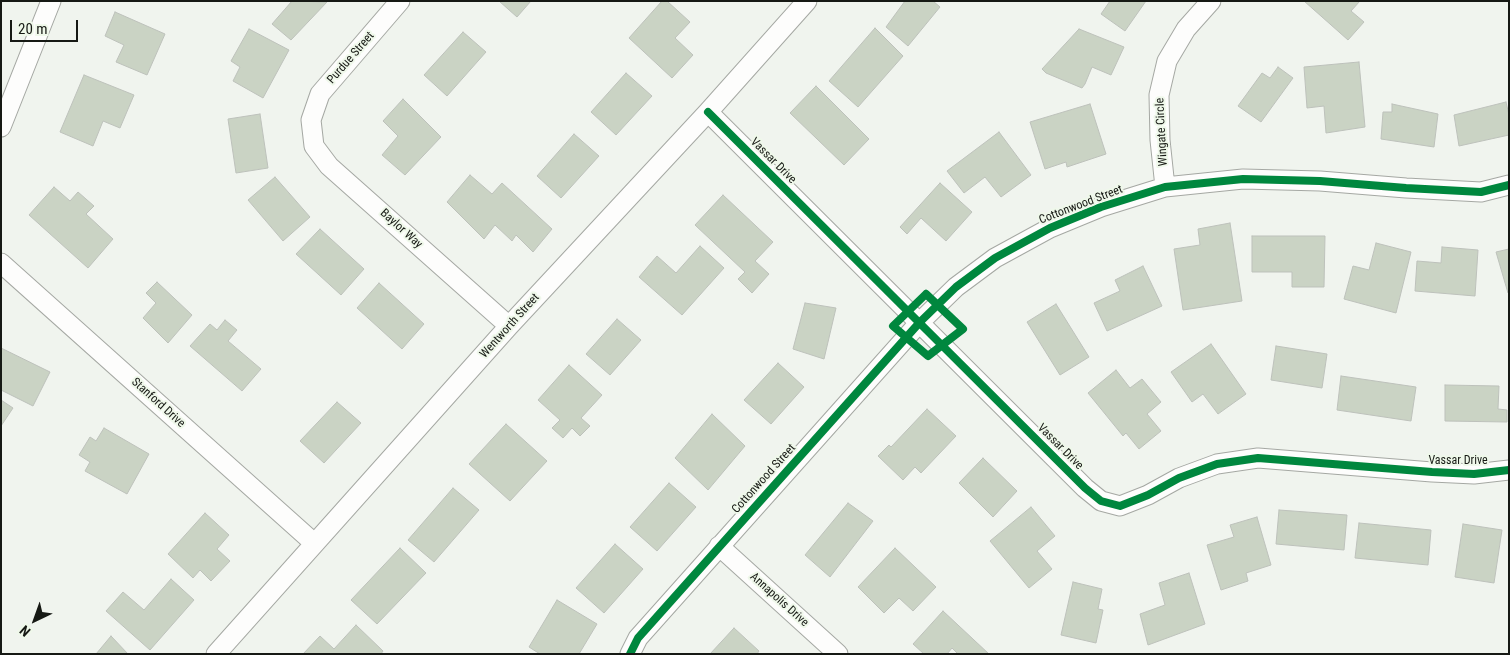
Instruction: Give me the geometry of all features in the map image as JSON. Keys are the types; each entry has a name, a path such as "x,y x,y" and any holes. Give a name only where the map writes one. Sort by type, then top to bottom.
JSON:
{"street":[{"path":"1,128 52,1"},
{"name":"Purdue Street","path":"311,120 320,94 400,1"},
{"name":"Wentworth Street","path":"216,654 510,326 708,112 807,1"},
{"name":"Wingate Circle","path":"1165,187 1160,140 1159,94 1167,61 1186,30 1211,1"},
{"name":"Vassar Drive","path":"708,112 1085,488 1102,501 1120,506 1148,495 1180,478 1217,464 1258,458 1441,473 1474,474 1509,470"},
{"name":"Baylor Way","path":"311,120 314,146 329,166 510,326"},
{"name":"Cottonwood Street","path":"630,654 638,638 920,322 956,288 995,258 1050,228 1101,207 1165,187 1243,179 1320,181 1480,192 1509,185"},
{"name":"Stanford Drive","path":"1,263 314,543"},
{"name":"Annapolis Drive","path":"720,546 838,654"}],"building":[{"path":"292,1 327,2 291,40 272,24"},
{"path":"499,1 531,1 517,17"},
{"path":"662,1 667,1 690,22 675,38 693,55 672,78 629,38"},
{"path":"905,1 933,1 940,7 908,46 886,27"},
{"path":"1110,1 1146,1 1125,31 1101,14"},
{"path":"1304,1 1360,1 1351,11 1364,22 1348,40"},
{"path":"115,12 165,34 147,75 116,62 124,45 105,36"},
{"path":"875,28 903,56 858,107 829,81"},
{"path":"249,29 289,50 263,98 233,81 240,67 231,61"},
{"path":"1079,29 1124,47 1111,75 1092,67 1082,88 1046,73 1042,69"},
{"path":"463,32 486,52 447,96 424,75"},
{"path":"1359,62 1365,127 1326,133 1324,106 1307,108 1304,67"},
{"path":"1278,67 1293,78 1261,122 1238,106 1262,73 1270,78"},
{"path":"626,73 652,96 616,135 591,112"},
{"path":"84,75 134,95 120,128 103,121 93,146 60,132"},
{"path":"816,86 869,139 844,165 790,113"},
{"path":"403,99 441,137 405,175 382,155 398,136 383,121"},
{"path":"1506,102 1509,115 1509,135 1459,146 1454,115"},
{"path":"1090,104 1106,154 1067,167 1066,162 1045,169 1030,122"},
{"path":"1392,104 1438,114 1434,147 1381,139 1383,112 1392,112"},
{"path":"260,114 268,168 236,173 228,119"},
{"path":"999,132 1031,175 1001,197 985,177 964,193 947,171"},
{"path":"574,134 599,156 561,198 537,176"},
{"path":"470,175 492,194 502,183 552,229 533,252 516,235 512,241 495,225 484,239 447,202"},
{"path":"275,177 310,217 283,241 248,200"},
{"path":"940,183 972,212 946,241 921,218 907,234 900,227"},
{"path":"54,187 70,201 78,192 94,206 86,214 113,239 88,268 29,215"},
{"path":"723,195 773,242 755,261 769,274 752,293 738,279 745,272 695,225"},
{"path":"1230,223 1242,301 1183,310 1174,249 1200,245 1198,229"},
{"path":"320,229 364,269 341,295 296,254"},
{"path":"1252,236 1325,236 1324,287 1292,287 1292,272 1252,272"},
{"path":"1376,243 1411,252 1396,313 1344,299 1353,266 1369,270"},
{"path":"700,246 724,268 682,315 639,277 657,256 676,273"},
{"path":"1442,247 1478,250 1475,296 1415,291 1417,261 1441,263"},
{"path":"1509,249 1509,293 1508,293 1496,252"},
{"path":"1143,266 1162,306 1107,331 1094,303 1120,291 1115,280"},
{"path":"157,282 192,315 168,343 143,318 156,303 146,293"},
{"path":"379,283 424,324 402,349 357,308"},
{"path":"805,303 836,308 824,359 793,349"},
{"path":"1056,304 1089,357 1060,375 1027,322"},
{"path":"617,319 641,340 610,375 586,354"},
{"path":"225,320 237,330 228,341 261,369 242,391 190,346 210,324 217,330"},
{"path":"1211,344 1246,394 1218,414 1203,394 1192,402 1171,372"},
{"path":"1276,346 1327,354 1322,388 1271,380"},
{"path":"1,348 50,372 33,406 1,390"},
{"path":"778,363 804,387 771,424 744,400"},
{"path":"569,365 602,395 581,418 590,426 580,436 572,428 563,438 552,428 560,420 538,400"},
{"path":"1116,370 1130,388 1142,379 1161,402 1147,414 1161,431 1139,449 1126,433 1123,436 1088,393"},
{"path":"1341,376 1416,387 1411,421 1337,410"},
{"path":"1445,385 1499,386 1498,409 1507,410 1507,422 1445,421"},
{"path":"1,400 13,408 1,426"},
{"path":"337,402 361,423 324,463 300,441"},
{"path":"927,409 956,436 921,473 915,467 903,480 878,456 889,445 891,447"},
{"path":"712,414 745,446 708,490 675,458"},
{"path":"506,424 547,461 510,501 469,464"},
{"path":"104,428 149,454 127,494 85,471 90,462 79,455 90,437 96,441"},
{"path":"983,458 1017,491 993,517 959,483"},
{"path":"669,483 696,507 657,551 630,527"},
{"path":"453,488 479,510 434,562 408,540"},
{"path":"848,503 873,521 830,577 805,555"},
{"path":"1031,507 1055,536 1037,551 1052,569 1029,588 990,541"},
{"path":"1279,510 1347,515 1344,550 1276,544"},
{"path":"205,513 229,535 217,549 230,561 211,581 200,570 193,578 168,554"},
{"path":"1257,517 1271,565 1246,573 1248,581 1221,590 1207,545 1234,537 1230,525"},
{"path":"1359,523 1431,530 1428,565 1355,558"},
{"path":"1463,524 1502,530 1494,583 1455,577"},
{"path":"615,544 643,569 604,613 576,588"},
{"path":"400,548 426,573 377,624 351,600"},
{"path":"895,548 936,587 913,611 899,598 884,613 858,587"},
{"path":"1189,573 1205,624 1148,645 1140,614 1165,605 1159,583"},
{"path":"171,579 194,600 150,650 106,611 123,592 144,610"},
{"path":"1073,582 1102,589 1098,609 1103,610 1096,643 1061,635"},
{"path":"557,600 597,624 579,654 540,654 529,647"},
{"path":"943,611 989,654 958,654 952,648 947,654 924,654 913,644"},
{"path":"356,625 383,651 381,654 303,654 320,636 334,649"},
{"path":"734,628 759,651 757,654 710,654"},
{"path":"111,636 128,654 96,654"}],"cycle path":[{"path":"708,112 1085,488 1101,501 1120,506 1148,495 1179,478 1217,464 1258,458 1432,472 1474,474 1509,470"},
{"path":"630,654 638,638 920,322 956,287 995,258 1050,228 1101,207 1165,187 1243,179 1320,181 1481,192 1509,185"},
{"path":"926,294 963,329 928,356 893,326 926,294"}]}
